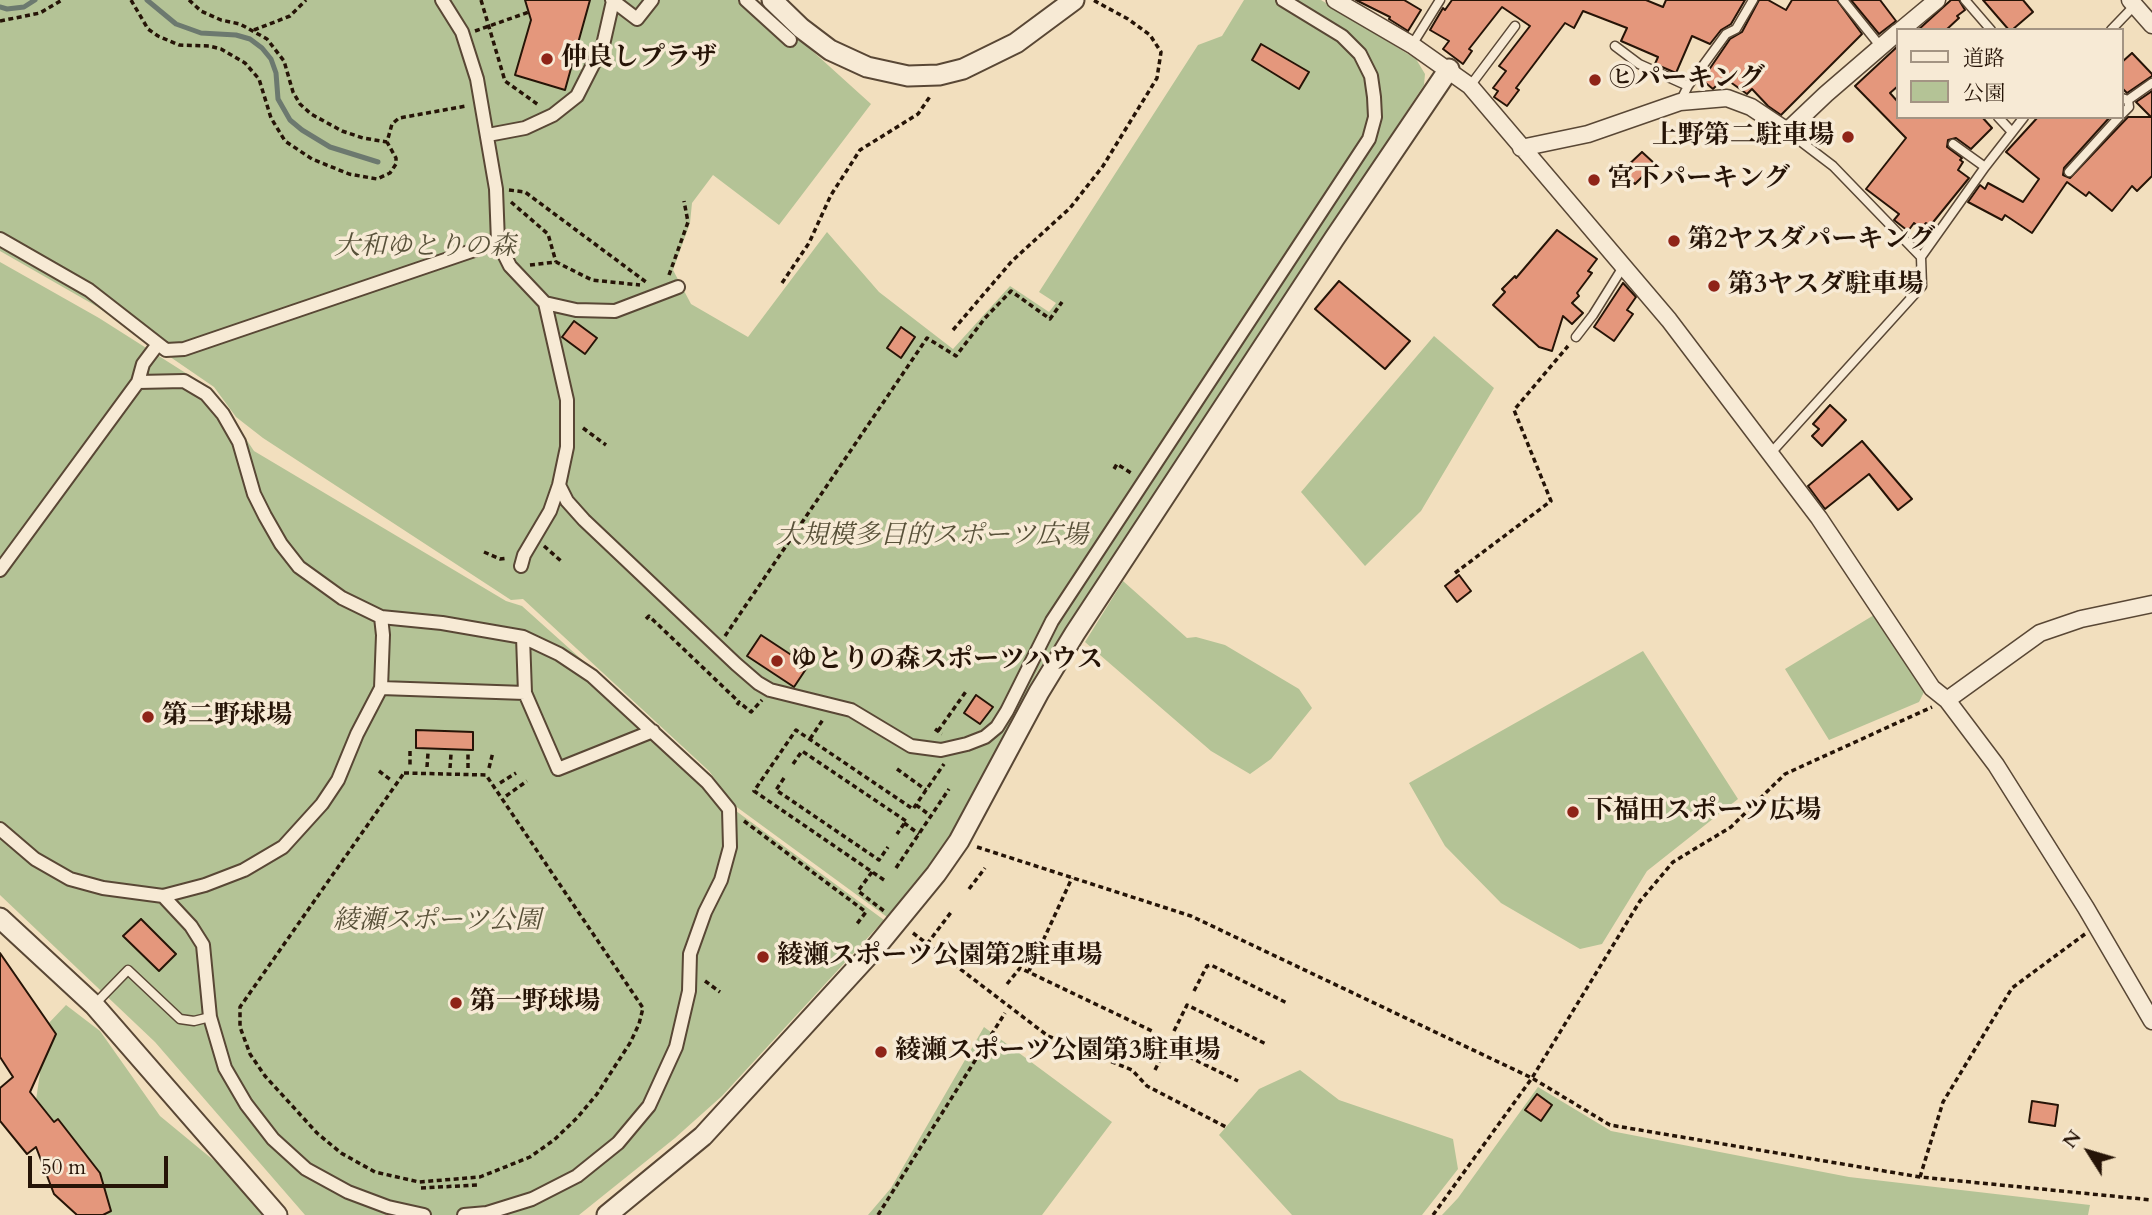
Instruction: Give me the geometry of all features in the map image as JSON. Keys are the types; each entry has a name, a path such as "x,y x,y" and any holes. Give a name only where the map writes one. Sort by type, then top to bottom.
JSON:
{"street":[{"path":"442,0 463,35 482,103 496,189 498,242 510,266 545,303 565,388 566,447 559,485 550,511 523,560"},
{"path":"488,135 525,128 553,115 577,96 603,45 613,1 637,19 652,0"},
{"path":"746,0 790,40"},
{"path":"772,0 801,28 830,50 867,67 908,76 939,75 963,69 1016,43 1074,0"},
{"path":"559,485 567,501 584,520 758,683 770,690 851,710 911,746 941,750 985,737 997,727 1052,621 1369,139 1375,117 1374,97 1371,76 1360,54 1342,36 1283,0"},
{"path":"1335,0 1354,5 1470,86 1669,320 1819,518 1932,688 1947,700 1996,765 2152,1021"},
{"path":"1904,28 1937,0"},
{"path":"2138,4 2152,25"},
{"path":"1521,148 1588,134 1680,102 1727,98 1751,107 1787,131 1896,34"},
{"path":"607,1215 703,1136 877,946 936,874 959,841 1039,692 1075,633 1449,69"},
{"path":"0,239 89,290 166,350 184,349 498,242"},
{"path":"545,303 576,310 615,311 678,287"},
{"path":"3,561 138,382 143,365 158,344"},
{"path":"138,382 184,382 206,394 223,414 239,442 254,494 281,544 299,567 342,598 381,617 442,623 523,637 559,654 592,676 707,782 729,809 730,847 720,880 690,954 689,991 676,1047 649,1105 618,1143 577,1176 532,1199 487,1213 464,1215"},
{"path":"1947,700 2040,633 2081,619 2152,604"},
{"path":"0,829 35,859 70,879 103,888 163,896 205,885 244,870 283,848 316,811 338,780 381,688 381,617"},
{"path":"523,637 524,693 558,769 653,732"},
{"path":"381,688 524,693"},
{"path":"163,896 191,926 203,945 210,1017 225,1068 246,1104 273,1139 306,1169 348,1192 388,1207 424,1215"},
{"path":"0,918 94,1005 276,1215"}],"lane":[{"path":"1412,45 1440,0"},
{"path":"1680,102 1688,86 1726,34 1736,29 1753,0"},
{"path":"1843,0 1881,47"},
{"path":"1965,0 1990,28"},
{"path":"2113,28 2138,4"},
{"path":"1470,86 1515,26"},
{"path":"1615,46 1639,64 1688,86"},
{"path":"2125,99 2152,83"},
{"path":"2000,119 2012,132"},
{"path":"1770,454 1922,286 1921,257 2022,119"},
{"path":"2069,172 2117,119"},
{"path":"1787,131 1833,166 1921,257"},
{"path":"1953,144 1985,167"},
{"path":"1576,337 1623,267"},
{"path":"94,1005 128,970 180,1018 194,1021 210,1017"}],"path":[{"path":"0,20 40,13 60,0"},
{"path":"131,0 148,29 158,36 179,45 221,49 246,63 259,79 271,118 285,141 313,159 349,174 377,179 390,173 396,164 396,158 387,142 392,124 399,118 482,103"},
{"path":"189,0 201,11 254,30 276,49 284,61 293,92 300,104 311,114 342,131 387,142"},
{"path":"254,30 290,16 306,0"},
{"path":"481,0 505,81 553,115"},
{"path":"953,330 1012,261 1070,208 1103,166 1157,78 1161,52 1150,35 1128,19 1093,0"},
{"path":"463,35 529,12"},
{"path":"782,283 809,243 831,195 860,150 918,114 935,89 939,75"},
{"path":"496,189 548,234 556,262"},
{"path":"496,189 525,192 652,286 592,280 556,262 510,266"},
{"path":"678,287 664,287 688,222 684,201"},
{"path":"718,646 927,338 956,356 1011,290 1050,319 1062,302"},
{"path":"1455,573 1551,501 1514,410 1576,337"},
{"path":"567,417 606,445"},
{"path":"1114,469 1117,464 1144,483"},
{"path":"534,538 561,561"},
{"path":"484,552 500,559 523,560"},
{"path":"646,619 649,616 738,703 751,712 759,703"},
{"path":"938,731 967,690"},
{"path":"1433,1215 1532,1078 1640,901 1673,862 1731,827 1785,774 1947,700"},
{"path":"810,739 820,723"},
{"path":"884,880 754,792 796,730 913,809 956,746"},
{"path":"410,751 410,766"},
{"path":"793,764 802,751 905,821 904,823 919,834"},
{"path":"489,768 493,752"},
{"path":"427,767 428,753"},
{"path":"450,768 451,754"},
{"path":"468,754 468,768"},
{"path":"897,769 926,790"},
{"path":"379,771 392,781"},
{"path":"500,783 516,772"},
{"path":"404,773 486,775 643,1008 631,1044 577,1118 554,1140 530,1157 480,1177 419,1182 375,1172 341,1153 317,1133 265,1076 250,1054 240,1027 240,1007 389,792 404,773"},
{"path":"784,778 776,790 879,860 888,847"},
{"path":"506,796 527,781"},
{"path":"896,868 949,789"},
{"path":"916,805 931,816"},
{"path":"729,809 866,912 856,925"},
{"path":"897,834 904,823"},
{"path":"959,841 1191,915 1532,1078 1610,1125 1920,1177 2152,1200"},
{"path":"969,890 985,868"},
{"path":"872,872 858,891 1048,1035 1132,1070 1147,1086 1226,1127"},
{"path":"1029,972 1072,878"},
{"path":"927,944 952,911"},
{"path":"1920,1177 1943,1102 2012,988 2096,926"},
{"path":"1194,991 1207,965 1211,965 1287,1003"},
{"path":"1007,984 1020,968 1152,1031"},
{"path":"1174,1031 1187,1005 1266,1044"},
{"path":"878,1215 1005,1013"},
{"path":"1155,1070 1167,1046 1238,1081"},
{"path":"421,1188 477,1185"}],"green space":[{"name":"大和ゆとりの森","path":"0,0 756,0 871,104 779,225 713,175 692,203 690,223 673,270 691,304 748,337 827,232 879,292 953,349 1010,286 1049,312 1056,303 1039,292 1198,45 1222,36 1244,0 1321,0 1416,59 1425,74 1424,85 1036,674 962,819 920,880 887,917 734,805 709,771 523,599 511,600 263,438 236,417 214,387 96,306 0,251"},
{"name":"綾瀬スポーツ公園","path":"0,262 99,318 214,391 254,451 506,601 522,606 706,771 732,808 884,920 722,1096 675,1138 579,1215 305,1215 155,1042 0,895"},
{"path":"1434,336 1494,388 1421,511 1365,566 1301,492"},
{"path":"1123,581 1187,638 1196,637 1225,645 1299,689 1312,708 1271,759 1250,774 1211,751 1085,642"},
{"path":"1874,615 1925,690 1919,702 1829,740 1785,669"},
{"name":"下福田スポーツ広場","path":"1643,651 1738,799 1647,871 1602,944 1580,949 1501,903 1445,846 1409,783"},
{"path":"66,1005 100,1031 160,1116 280,1215 92,1215 36,1100 47,1025"},
{"path":"984,1027 1112,1122 1042,1215 868,1215 891,1188"},
{"path":"1300,1070 1339,1100 1453,1139 1458,1169 1422,1215 1292,1215 1219,1135 1259,1089"},
{"path":"1538,1087 1611,1131 1849,1177 2090,1205 2088,1215 1442,1215 1458,1198"}],"building":[{"name":"仲良しプラザ","path":"525,0 590,0 565,90 515,75 531,20"},
{"path":"1356,0 1404,0 1421,10 1408,31 1389,19 1390,17"},
{"path":"1452,0 1646,0 1663,7 1666,0 1745,0 1731,24 1721,30 1710,44 1692,36 1676,73 1655,64 1658,57 1621,41 1627,28 1583,11 1574,28 1565,23 1516,88 1519,90 1507,106 1494,97 1498,91 1493,88 1506,71 1499,66 1530,26 1502,7 1469,49 1472,51 1463,64 1443,49 1449,41 1430,30 1443,8 1445,10"},
{"path":"1759,0 1768,0 1786,10 1792,0 1837,0 1862,34 1781,115 1752,89 1747,94 1726,79 1721,86 1718,84 1713,89 1702,80 1730,39 1742,32"},
{"path":"1851,0 1880,0 1896,21 1879,34"},
{"path":"1951,0 1959,0 1965,10 1948,28 1920,28"},
{"path":"1983,0 2023,0 2033,12 2014,28 2007,28"},
{"path":"1261,44 1309,72 1299,89 1252,60"},
{"path":"1896,48 1896,88 1890,93 1896,100 1896,119 1984,119 1992,128 1971,149 1956,138 1948,140 1947,147 1962,158 1960,160 1963,162 1958,170 1969,178 1930,226 1926,223 1921,229 1914,223 1908,231 1894,220 1899,214 1866,189 1906,138 1855,86"},
{"path":"2132,53 2152,74 2127,93 2124,90 2124,60"},
{"path":"2152,91 2152,176 2137,191 2132,186 2112,211 2089,192 2086,196 2067,182 2032,233 2005,215 2002,220 1968,202 1980,185 1985,189 1988,183 2023,202 2039,179 2006,152 2036,119 2108,119 2064,168 2063,175 2070,178 2128,117 2151,117 2136,102"},
{"path":"1642,152 1655,164 1635,184 1622,171"},
{"path":"1557,230 1597,259 1588,271 1592,273 1577,293 1579,296 1572,303 1583,313 1572,324 1563,316 1552,351 1539,347 1493,305 1505,292 1502,289 1515,276 1516,278"},
{"path":"1339,281 1410,341 1385,369 1315,309"},
{"path":"1623,283 1636,297 1627,310 1633,314 1614,341 1594,327"},
{"path":"574,321 597,338 585,354 562,337"},
{"path":"901,327 915,337 901,358 887,348"},
{"path":"1830,405 1846,420 1822,446 1812,436 1819,429 1813,424"},
{"path":"1862,441 1912,499 1898,510 1869,474 1825,509 1808,486"},
{"path":"1459,575 1471,591 1457,602 1445,586"},
{"name":"ゆとりの森スポーツハウス","path":"761,635 808,666 794,687 747,656"},
{"path":"976,695 993,707 980,724 964,713"},
{"path":"416,730 473,732 473,750 416,748"},
{"path":"141,919 176,954 159,971 123,936"},
{"path":"0,953 56,1034 30,1092 54,1122 58,1119 100,1173 111,1211 103,1215 77,1215 54,1194 36,1147 27,1154 0,1121 0,1088 13,1077 0,1057"},
{"path":"1537,1094 1552,1105 1541,1121 1525,1110"},
{"path":"2032,1101 2058,1105 2055,1126 2029,1122"}],"waterway":[{"path":"0,7 24,7 35,0"},
{"path":"147,0 176,24 201,33 236,35 250,39 271,59 276,73 278,99 290,120 330,147 378,162"}],"place":[{"name":"仲良しプラザ","path":"547,59"},
{"name":"㋪パーキング","path":"1595,80"},
{"name":"上野第二駐車場","path":"1848,137"},
{"name":"宮下パーキング","path":"1594,180"},
{"name":"第2ヤスダパーキング","path":"1674,241"},
{"name":"第3ヤスダ駐車場","path":"1714,286"},
{"name":"ゆとりの森スポーツハウス","path":"777,661"},
{"name":"第二野球場","path":"148,717"},
{"name":"下福田スポーツ広場","path":"1573,812"},
{"name":"綾瀬スポーツ公園第2駐車場","path":"763,957"},
{"name":"第一野球場","path":"456,1003"},
{"name":"綾瀬スポーツ公園第3駐車場","path":"881,1052"}],"park label":[{"name":"大規模多目的スポーツ広場","path":"932,537"}]}
